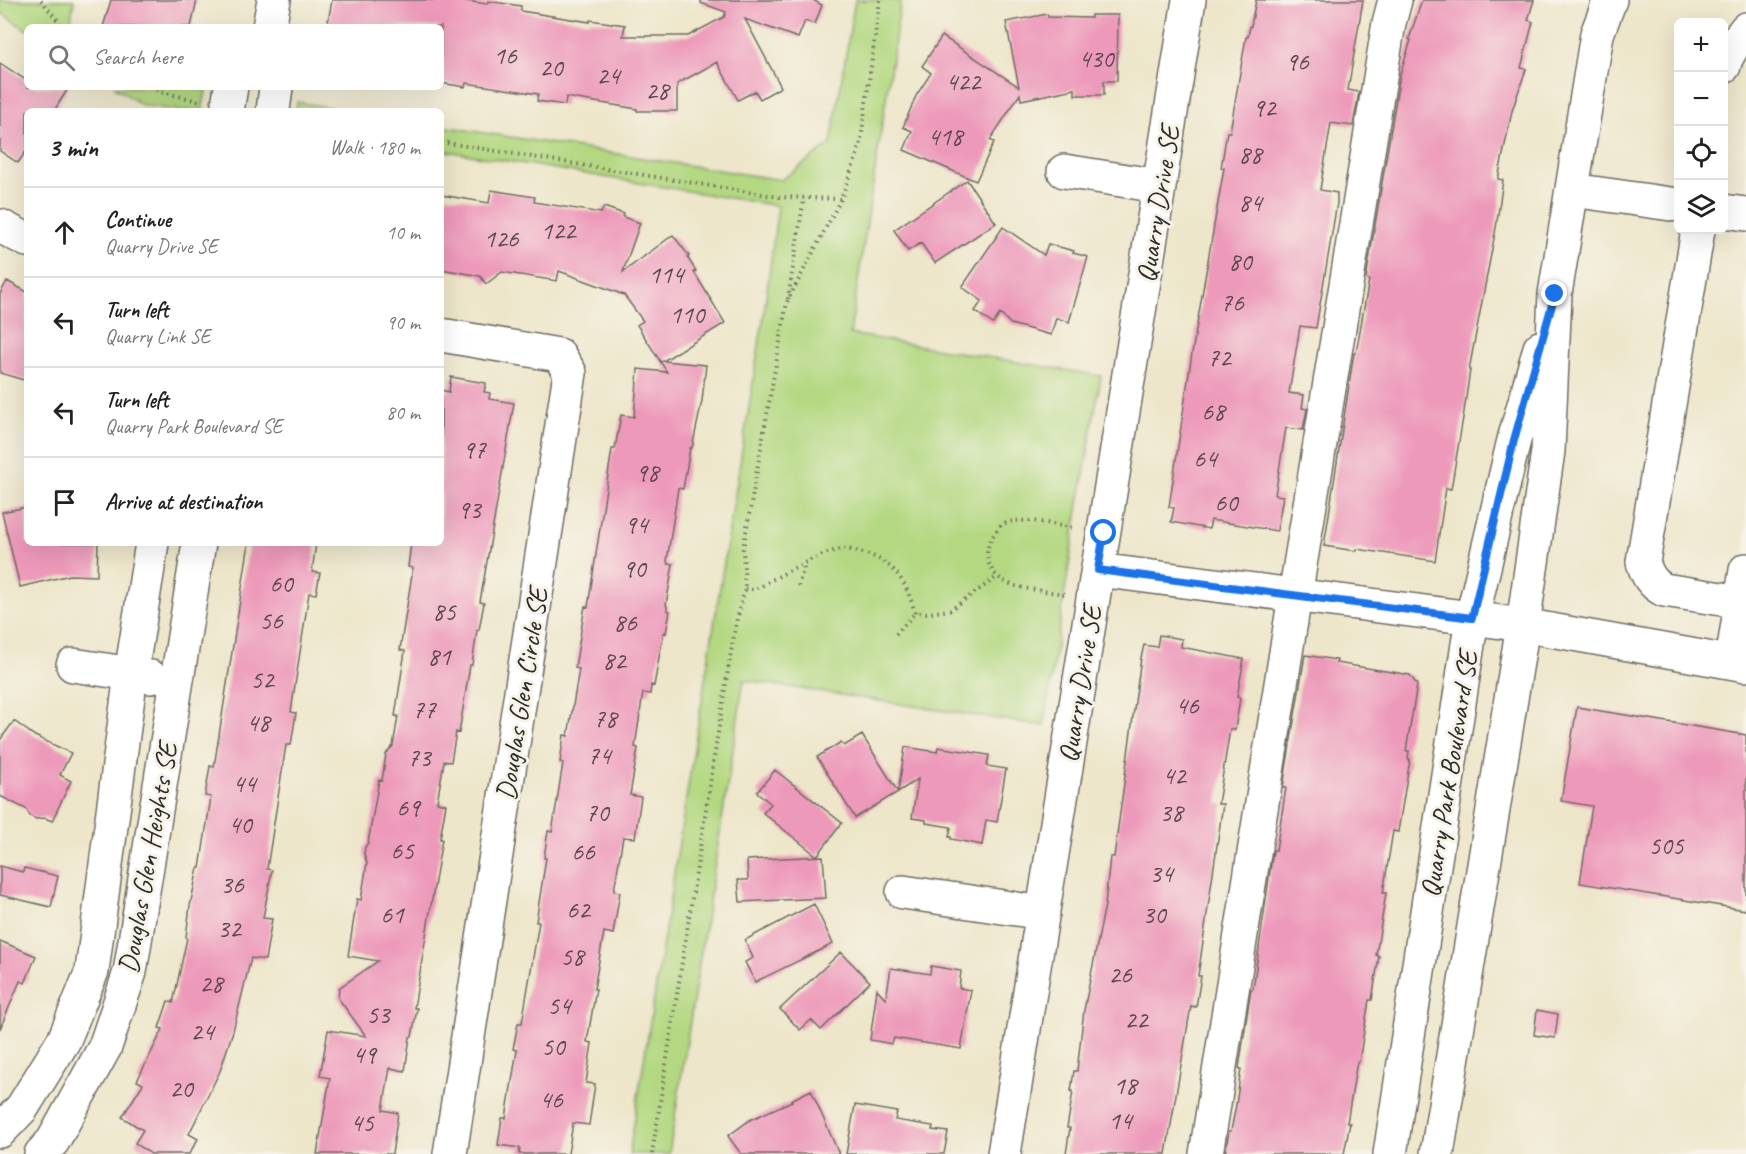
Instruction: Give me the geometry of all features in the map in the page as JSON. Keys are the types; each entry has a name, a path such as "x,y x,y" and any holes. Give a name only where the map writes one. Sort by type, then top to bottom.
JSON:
{"street":[{"path":"270,24 274,0"},
{"name":"Quarry Drive SE","path":"1004,1154 1189,0"},
{"path":"1206,1154 1387,34 1395,0"},
{"name":"Quarry Park Boulevard SE","path":"1390,1154 1472,618 1514,440 1555,294 1597,34 1610,0"},
{"path":"1728,54 1746,29"},
{"path":"273,108 276,90"},
{"path":"1064,171 1159,186"},
{"path":"1572,190 1674,204"},
{"path":"1728,212 1746,214"},
{"path":"0,226 24,238"},
{"path":"1697,234 1643,562 1649,578 1664,590 1741,602"},
{"name":"Quarry Park Boulevard SE","path":"1437,1154 1523,625 1548,451 1555,294"},
{"name":"Douglas Glen Circle SE","path":"444,336 559,355 570,373 450,1154"},
{"name":"Douglas Glen Heights SE","path":"11,1120 64,1040 92,970 131,674 152,546"},
{"name":"Douglas Glen Heights SE","path":"54,1150 105,1047 130,972 198,546"},
{"path":"1096,584 1295,596 1472,618 1739,664 1741,602 1746,570"},
{"path":"73,665 176,681"},
{"path":"903,892 1043,913"},
{"path":"11,1120 54,1150"}],"path":[{"path":"41,0 61,24"},
{"path":"787,302 841,199 860,147 880,0"},
{"path":"157,90 229,101"},
{"path":"444,142 779,197 841,199"},
{"path":"652,1154 725,688 736,623 745,590 743,549 804,198"},
{"path":"1096,584 1010,585 997,577 990,566 987,549 990,540 1002,525 1022,520 1104,533"},
{"path":"745,590 756,589 805,563 845,549 872,555 895,570 909,592 915,613"},
{"path":"798,586 805,563"},
{"path":"896,634 915,613 950,610 997,577"}],"green space":[{"path":"0,0 74,0 70,24 24,24 24,28 0,12"},
{"path":"855,0 901,0 850,334 1101,376 1044,726 744,680 669,1154 629,1154 763,320 778,206 444,150 444,126 781,180 831,144"},
{"path":"120,90 206,90 203,108 162,108 142,105"},
{"path":"297,102 333,108 296,108"}],"building":[{"path":"111,0 197,0 192,24 104,24"},
{"path":"332,0 459,0 487,4 488,1 521,6 521,11 625,25 623,36 688,36 724,17 726,12 701,3 701,0 813,0 822,5 815,24 805,21 798,38 745,19 781,87 760,99 755,91 738,100 717,62 677,84 677,111 637,111 637,109 566,97 565,105 537,101 538,94 466,83 465,87 444,84 444,24 328,24"},
{"path":"1256,0 1363,0 1348,90 1359,92 1353,126 1331,123 1320,190 1337,193 1337,203 1316,328 1300,326 1289,393 1304,395 1302,408 1307,409 1303,430 1286,428 1275,495 1283,496 1277,531 1211,520 1209,529 1171,522 1174,508 1169,507 1192,353 1224,168 1221,168 1227,132 1230,132 1246,37 1248,37 1251,26"},
{"path":"1422,0 1534,0 1528,20 1533,22 1521,68 1526,69 1512,111 1498,179 1503,180 1496,228 1469,370 1451,489 1446,488 1435,561 1324,546 1354,353 1356,353 1369,280 1366,279 1400,75"},
{"path":"1047,14 1048,17 1091,18 1091,15 1118,15 1117,81 1104,81 1104,95 1075,95 1075,89 1021,100 1020,94 990,140 994,142 976,181 904,150 912,131 903,127 916,96 931,73 922,66 942,36 1019,87 1006,22"},
{"path":"0,63 24,79 24,90 67,90 56,108 24,108 24,154 18,163 0,151"},
{"path":"967,180 996,223 935,263 921,243 908,251 894,230"},
{"path":"491,190 535,197 534,202 601,213 604,207 624,214 623,217 640,223 623,272 673,235 689,256 687,257 696,271 694,272 725,323 663,361 706,365 702,401 692,448 690,448 683,489 678,488 667,561 668,564 673,564 666,605 667,610 670,611 666,633 664,632 654,686 651,685 650,694 643,693 635,747 638,748 630,795 641,797 635,838 623,837 614,891 620,892 613,934 604,932 594,989 596,989 587,1042 592,1043 586,1083 595,1084 589,1125 573,1123 568,1154 519,1154 520,1148 498,1145 502,1118 506,1118 517,1050 513,1049 518,1023 522,1023 539,922 536,922 548,831 552,832 563,763 560,762 564,735 568,736 579,669 575,668 585,606 588,607 612,449 615,449 621,415 634,417 638,369 667,372 637,325 643,321 624,295 559,271 557,281 502,272 486,284 480,276 444,270 444,196 489,203"},
{"path":"1003,227 1044,255 1048,244 1088,257 1069,322 1056,318 1051,335 1011,324 1000,314 993,324 975,311 982,301 962,287"},
{"path":"7,281 24,290 24,380 0,373 0,294"},
{"path":"451,377 486,383 484,392 490,393 489,399 514,403 480,602 484,603 479,630 477,630 472,665 470,665 459,733 456,732 451,762 444,761 437,802 446,804 414,1008 417,1008 412,1037 410,1037 405,1071 390,1068 383,1110 398,1113 392,1154 317,1154 330,1078 320,1076 328,1030 366,1036 338,998 339,988 378,961 348,956 357,899 361,900 367,863 364,854 365,847 368,843 379,780 382,781 386,754 393,746 398,716 395,716 405,651 400,650 413,568 408,567 411,546 444,546 444,391 449,392"},
{"path":"24,508 24,546 98,546 97,576 70,575 20,587 2,512"},
{"path":"249,546 316,546 312,572 320,573 316,594 309,593 291,712 296,713 291,745 286,745 267,869 272,870 263,918 272,919 265,960 251,958 233,1031 220,1071 189,1134 198,1139 189,1154 151,1154 135,1143 143,1130 122,1117 143,1084 137,1081 163,1029 159,1028 168,1001 173,1003 187,938 190,906 198,868 200,868 211,797 205,796 210,766 214,767"},
{"path":"1159,635 1182,639 1181,647 1244,659 1237,697 1240,698 1235,730 1230,729 1218,804 1223,804 1198,976 1201,976 1196,1007 1191,1006 1166,1154 1066,1154 1074,1071 1077,1071 1084,1010 1105,905 1110,857 1114,857 1141,658 1144,645 1157,647"},
{"path":"1305,655 1337,660 1336,663 1410,675 1417,685 1406,751 1409,751 1408,759 1410,759 1398,832 1393,831 1383,893 1386,893 1376,955 1379,956 1372,1000 1369,1000 1359,1062 1357,1062 1344,1154 1225,1154 1236,1105 1251,989 1253,989 1273,850 1276,850 1286,788 1283,787"},
{"path":"1577,707 1746,735 1746,910 1580,883 1592,806 1561,801"},
{"path":"14,721 35,736 71,753 60,775 71,781 52,821 45,818 36,819 30,816 26,809 0,796 0,740"},
{"path":"862,735 898,792 855,818 817,757 841,742 844,746"},
{"path":"905,747 937,752 938,747 989,755 987,766 1006,769 997,822 986,820 982,845 951,839 949,837 951,827 912,818 918,779 898,792"},
{"path":"775,770 842,823 817,856 763,813 771,804 757,792"},
{"path":"823,856 826,898 740,902 738,880 748,880 747,860"},
{"path":"0,866 23,872 24,868 58,876 51,907 0,895"},
{"path":"814,904 833,944 755,982 745,962 753,958 745,940"},
{"path":"0,941 36,956 25,983 20,981 0,1029"},
{"path":"841,952 870,982 821,1030 811,1020 800,1030 780,1009"},
{"path":"931,966 961,971 959,988 971,990 961,1049 894,1038 892,1044 870,1040 877,989 886,999 891,968 930,974"},
{"path":"1537,1010 1558,1014 1555,1038 1534,1035"},
{"path":"811,1090 839,1154 741,1154 728,1136 750,1120"},
{"path":"855,1105 897,1112 895,1120 933,1126 932,1130 948,1132 944,1154 846,1154"}],"route":[{"path":"1104,533 1098,570 1472,618 1514,440 1555,294"}]}
